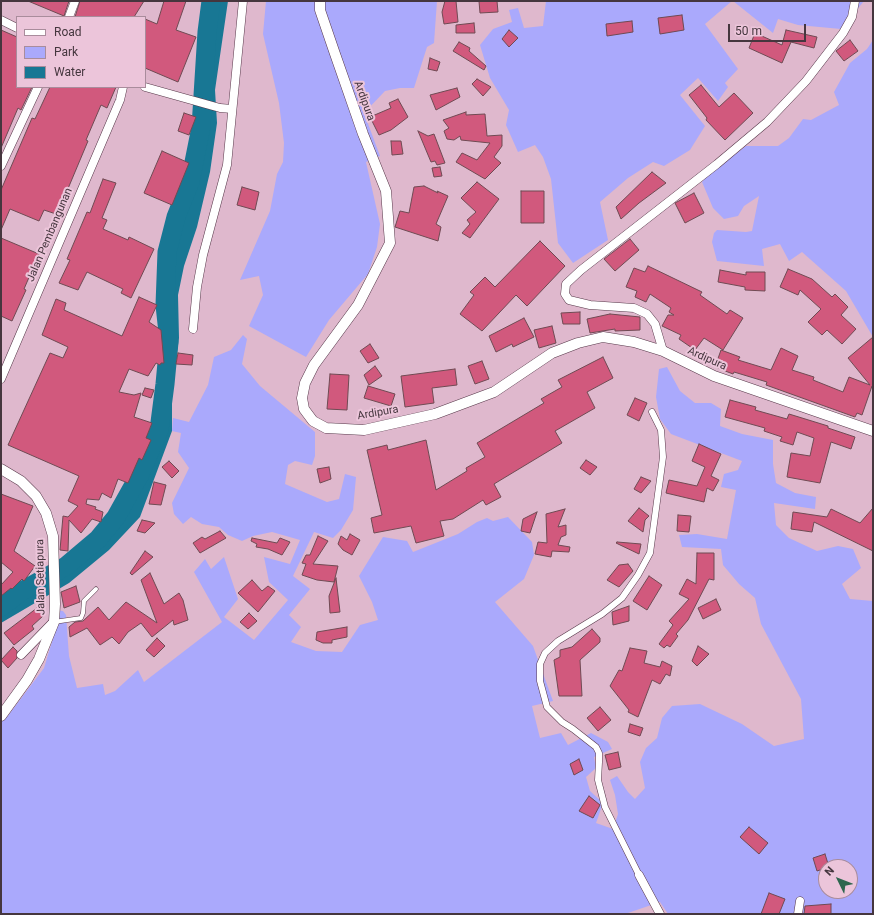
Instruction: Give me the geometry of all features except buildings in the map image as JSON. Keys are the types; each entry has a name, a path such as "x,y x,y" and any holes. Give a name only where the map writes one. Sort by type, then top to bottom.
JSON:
{"street":[{"path":"69,16 75,1"},
{"path":"194,329 197,287 203,255 227,165 243,1"},
{"name":"Ardipura","path":"320,1 320,10 334,51 363,134 386,191 390,243 358,305 314,365 305,383 302,398 304,409 313,421 326,428 364,430 435,414 494,392 552,353 578,343 603,337 634,342 663,352 714,376 873,431"},
{"path":"663,352 655,324 647,314 634,308 590,305 569,300 565,294 566,284 581,270 711,169 767,122 806,81 843,33 852,17 855,1"},
{"path":"1,20 16,28"},
{"path":"146,87 220,108 232,109"},
{"path":"1,166 38,88"},
{"name":"Jalan Pembangunan","path":"1,379 120,100 123,88"},
{"path":"652,412 661,430 663,457 650,553 638,575 622,598 602,614 558,641 545,653 540,664 540,682 547,707 562,722 573,728 596,747 599,758 598,780 605,806 660,914"},
{"name":"Jalan Setiapura","path":"1,469 21,481 36,496 46,513 53,536 55,560 54,622 43,649 27,680 1,716"},
{"path":"21,655 54,622"},
{"path":"798,914 800,901"}],"lane":[{"path":"54,622 80,618 83,613 84,601 96,589"}],"green space":[{"path":"266,1 437,1 434,43 427,47 414,88 400,88 385,91 364,113 380,156 366,162 380,224 377,247 368,274 329,320 306,357 249,326 263,295 259,276 240,280 270,211 277,174 283,162 284,143 279,103 263,34"},
{"path":"546,1 732,1 705,24 738,69 725,83 728,87 718,101 698,78 680,95 705,126 690,150 664,166 653,162 628,178 600,202 608,240 573,263 558,243 551,179 543,157 535,145 518,152 506,125 509,110 490,78 480,45 493,29 512,22 509,10 518,8 524,28 543,26"},
{"path":"733,1 864,1 841,29 798,25 778,19 773,33"},
{"path":"873,40 873,337 846,291 802,252 789,261 780,244 762,249 764,266 717,261 712,242 714,233 717,230 752,231 759,196 744,206 738,216 724,219 713,208 702,182 709,174 746,146 778,146 789,138 803,119 811,120 839,105 834,92 850,63 867,49"},
{"path":"243,335 247,339 242,364 260,386 315,432 315,456 312,465 295,461 288,465 285,484 327,502 339,499 345,474 356,477 353,510 341,530 333,538 314,532 293,576 310,589 289,615 301,627 291,642 316,651 342,652 360,625 378,620 372,602 359,576 383,537 407,541 413,552 458,534 477,522 487,518 493,521 508,517 532,542 534,555 524,579 495,602 533,646 553,701 532,706 540,738 561,733 568,745 591,733 608,742 612,749 594,757 596,768 586,777 590,791 603,803 596,823 613,829 618,814 615,795 610,780 617,776 635,799 645,788 640,762 646,748 657,738 662,718 672,706 700,704 742,724 774,746 804,739 801,699 761,624 755,598 739,584 723,565 721,549 682,547 679,535 697,534 727,539 736,490 721,487 724,474 738,470 742,461 671,434 660,419 656,397 659,369 667,367 680,391 695,403 711,403 721,409 720,426 742,434 773,440 773,464 776,483 795,493 816,497 815,509 774,503 776,525 789,538 817,551 838,546 853,549 861,568 842,584 850,599 873,601 873,914 668,914 660,902 625,914 1,914 1,709 7,717 44,668 54,635 56,610 63,611 66,615 69,656 77,688 103,684 105,695 115,691 138,670 144,682 222,622 194,572 205,559 211,569 224,557 238,599 224,617 254,640 288,600 269,582 264,557 290,564 300,540 272,532 253,536 242,541 228,535 219,527 202,524 191,517 183,524 174,514 172,503 189,468 178,452 181,433 172,431 173,418 189,422 208,385 214,357 231,350"}],"water":[{"path":"215,1 228,1 215,90 217,123 210,172 197,227 184,266 178,295 179,338 172,387 172,431 140,517 109,550 69,583 1,623 1,608 49,581 104,537 139,494 155,454 167,398 171,336 168,296 169,271 195,178 202,142 204,75 208,29"}],"waterway":[{"path":"1,607 22,591 66,566 98,539 116,517 140,474 159,430 169,342 165,305 167,252 176,217 190,182 201,127 207,32 211,1"}]}
